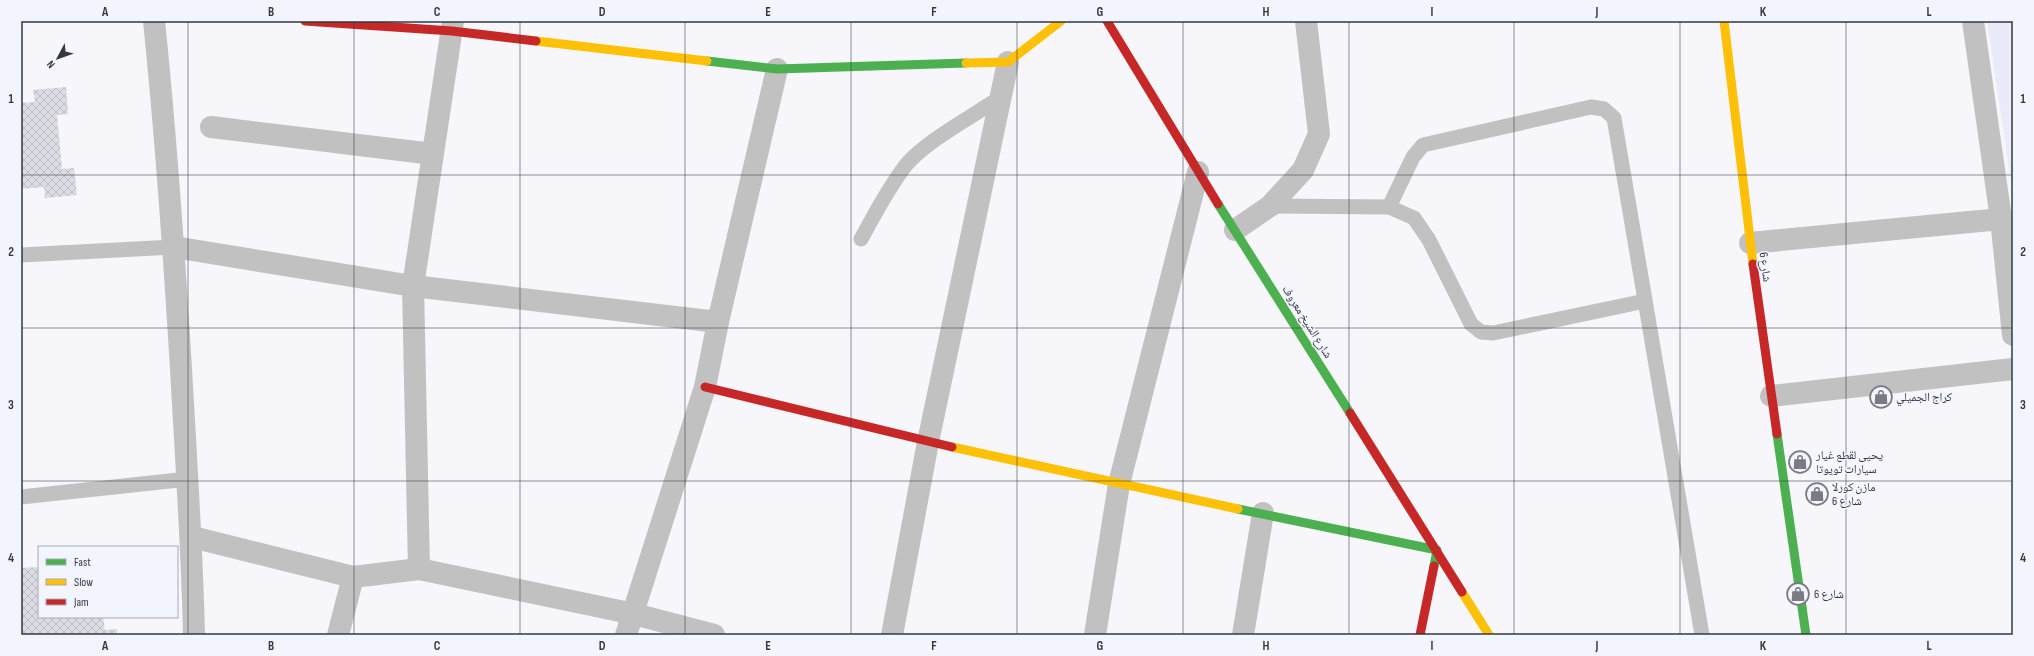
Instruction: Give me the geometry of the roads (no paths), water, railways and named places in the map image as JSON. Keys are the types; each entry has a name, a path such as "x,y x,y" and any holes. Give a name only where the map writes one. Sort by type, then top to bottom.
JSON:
{"street":[{"path":"154,21 174,247 192,537 194,635"},
{"path":"305,21 452,26 777,69 1008,62 1061,21"},
{"name":"شارع الشيخ معروف","path":"1107,21 1198,172 1490,635"},
{"path":"1235,230 1270,206 1303,170 1319,134 1306,21"},
{"name":"شارع 6","path":"1724,21 1750,243 1806,635"},
{"path":"1973,21 2002,219 2013,335"},
{"path":"419,569 413,286 452,26"},
{"path":"892,635 928,442 1008,62"},
{"path":"626,635 634,614 705,387 718,322 777,69"},
{"path":"211,127 433,154"},
{"path":"1095,635 1119,484 1198,172"},
{"path":"1750,243 2002,219"},
{"path":"174,247 413,286 718,322"},
{"path":"1771,396 2013,369"},
{"path":"705,387 928,442 1119,484 1437,550 1420,635"},
{"path":"1244,635 1263,513"},
{"path":"192,537 353,577 419,569 634,614 714,635"},
{"path":"338,635 353,577"}],"lane":[{"path":"862,239 891,186 907,164 924,148 1001,97"},
{"path":"1389,207 1413,157 1423,145 1591,107 1604,109 1614,118 1702,635"},
{"path":"1270,206 1389,207 1414,218 1428,240 1471,324 1481,332 1493,333 1645,301"},
{"path":"21,255 174,247"},
{"path":"21,497 188,479"}],"place":[{"name":"كراج الجميلي","path":"1881,397"},
{"name":"يحيى لقطع غيار سيارات تويوتا","path":"1800,462"},
{"name":"مازن كورلا شارع 6","path":"1817,494"},
{"name":"شارع 6","path":"1798,594"}]}
